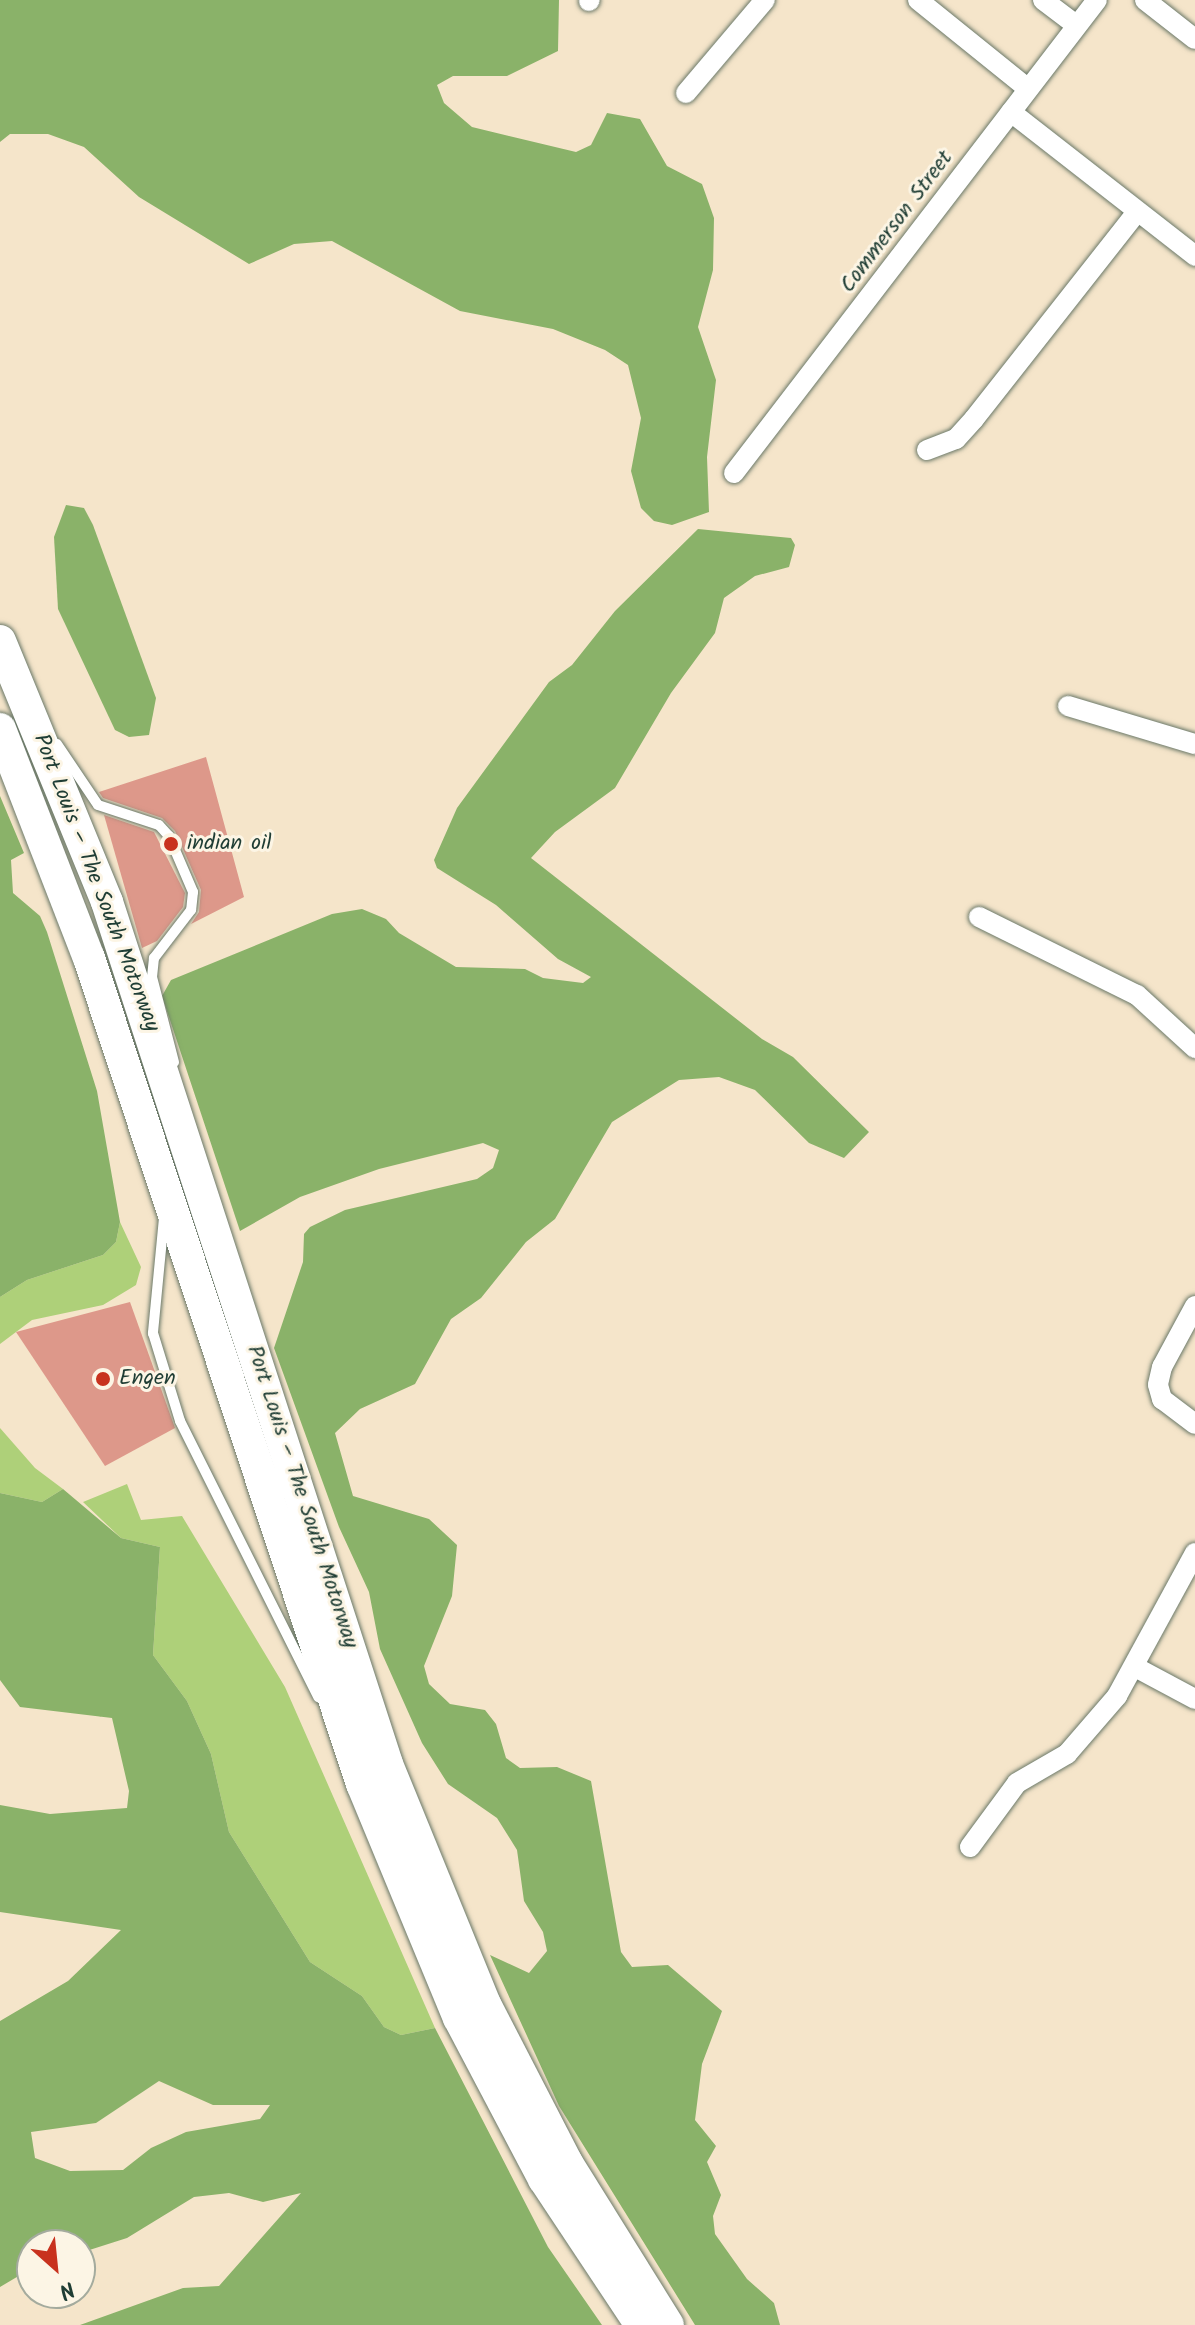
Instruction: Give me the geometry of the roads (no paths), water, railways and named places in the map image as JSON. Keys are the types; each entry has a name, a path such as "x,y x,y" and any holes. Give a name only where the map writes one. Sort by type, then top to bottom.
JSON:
{"highway":[{"name":"Port Louis – The South Motorway","path":"0,641 16,673 107,902 191,1148 387,1764 486,2006 567,2163 668,2325"},
{"name":"Port Louis – The South Motorway","path":"0,729 89,958 362,1784 459,2018 544,2179 641,2325"}],"street":[{"path":"686,93 765,0"},
{"path":"918,0 1026,87"},
{"path":"1043,0 1076,25"},
{"name":"Commerson Street","path":"734,473 1011,112 1026,87 1097,0"},
{"path":"1145,0 1195,39"},
{"path":"1011,112 1195,256"},
{"path":"927,450 956,439 974,419 1137,212"},
{"path":"1068,706 1195,744"},
{"path":"979,917 1137,995 1195,1048"},
{"path":"1195,1306 1162,1367 1158,1385 1162,1399 1195,1424"},
{"path":"970,1847 1017,1783 1067,1754 1135,1667 1195,1553"},
{"path":"1135,1667 1195,1699"}],"lane":[{"path":"16,673 84,789 98,805 159,825 169,836 193,892 191,910 154,958 152,977 191,1148"},
{"path":"166,1194 153,1333 180,1421 362,1784"}],"place":[{"name":"indian oil","path":"171,844"},
{"name":"Engen","path":"103,1379"}]}
